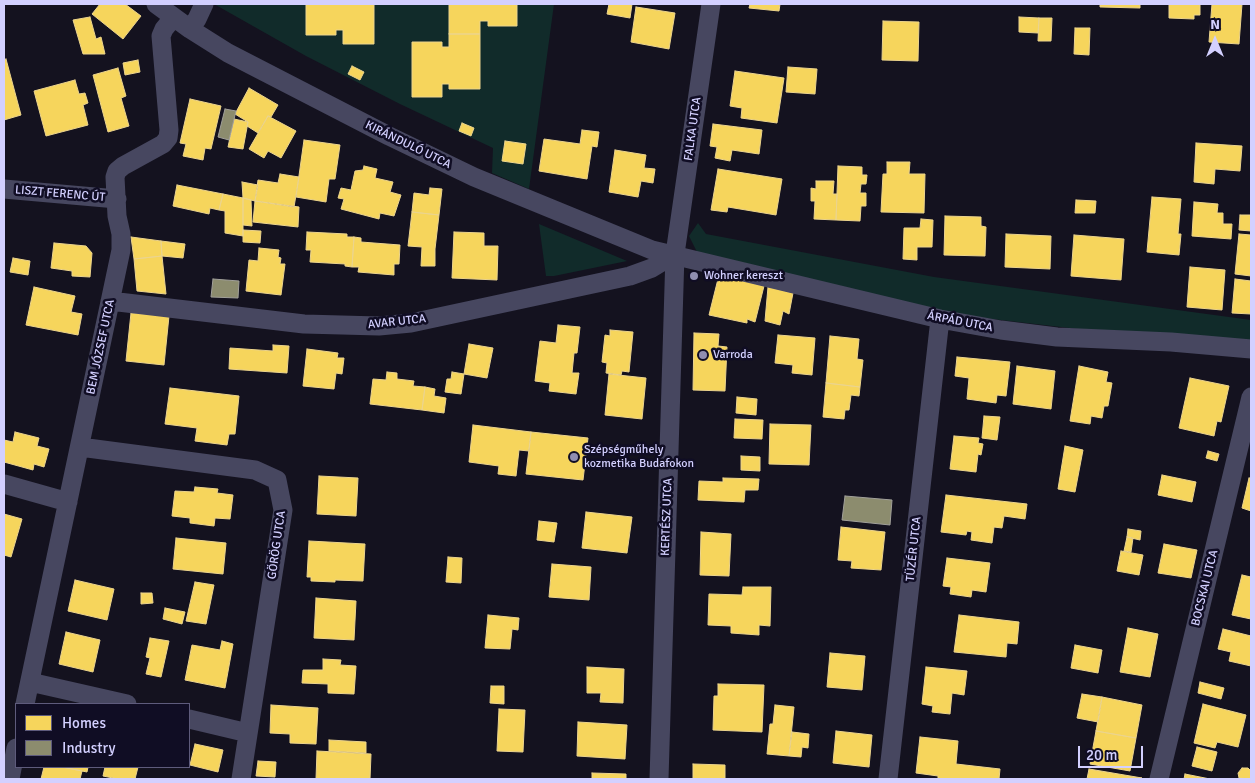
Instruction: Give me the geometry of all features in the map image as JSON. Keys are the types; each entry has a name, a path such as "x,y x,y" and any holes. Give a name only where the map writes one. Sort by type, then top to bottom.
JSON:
{"street":[{"name":"KIRÁNDULÓ UTCA","path":"156,4 173,18 228,53 389,136 474,176 652,250 675,254"},
{"path":"190,29 204,4"},
{"name":"FALKA UTCA","path":"675,254 712,4"},
{"name":"BEM JÓZSEF UTCA","path":"25,703 121,250 115,177 122,166 163,144 168,138 169,130 160,36 173,18"},
{"name":"LISZT FERENC ÚT","path":"4,190 117,199"},
{"name":"AVAR UTCA","path":"110,301 304,324 379,326 411,323 630,276 652,268 675,254"},
{"name":"ÁRPÁD UTCA","path":"675,254 940,319 1001,330 1056,337 1171,342 1251,349"},
{"name":"KERTÉSZ UTCA","path":"659,779 675,254"},
{"name":"TÜZÉR UTCA","path":"888,779 940,319"},
{"name":"BOCSKAI UTCA","path":"1159,779 1251,397"},
{"name":"GÖRÖG UTCA","path":"80,447 255,470 277,480 283,510 241,779"},
{"path":"4,484 68,502"},
{"path":"30,682 123,703"},
{"path":"190,719 248,732"},
{"path":"10,779 15,753"}],"green space":[{"path":"214,4 554,4 529,189 492,173 493,148 400,104 306,56"},
{"path":"698,223 706,234 934,277 1251,320 1251,345 1095,331 941,313 698,254 689,236"},
{"path":"539,224 627,261 546,276"}],"building: Homes":[{"path":"100,4 125,4 141,16 123,39 92,14"},
{"path":"306,4 374,4 374,44 343,44 343,30 336,30 336,35 306,35"},
{"path":"449,4 517,4 517,26 488,26 488,21 480,21 480,34 449,34"},
{"path":"609,4 632,4 630,18 607,14"},
{"path":"750,4 780,4 779,11 749,8"},
{"path":"1100,4 1140,4 1140,8 1100,7"},
{"path":"1169,4 1200,4 1200,15 1194,15 1194,19 1169,18"},
{"path":"1212,4 1242,4 1239,44 1209,42"},
{"path":"636,7 675,13 669,49 631,42"},
{"path":"90,17 96,39 101,37 105,54 83,54 73,20"},
{"path":"1019,17 1039,18 1038,33 1019,32"},
{"path":"1039,18 1052,18 1051,41 1038,41"},
{"path":"883,21 919,22 918,61 882,60"},
{"path":"1075,28 1090,28 1089,55 1074,54"},
{"path":"449,34 480,34 480,89 449,89 449,84 442,84 442,97 412,97 412,42 442,42 442,47 449,47"},
{"path":"6,59 21,115 4,120 4,60"},
{"path":"138,60 140,72 125,75 123,63"},
{"path":"352,66 364,72 360,80 348,74"},
{"path":"788,67 817,69 815,94 786,92"},
{"path":"118,68 126,96 121,98 129,126 108,132 93,75"},
{"path":"735,71 784,78 777,123 741,118 742,108 730,106"},
{"path":"75,80 79,94 85,93 88,103 83,105 88,125 46,136 34,91"},
{"path":"249,88 278,105 271,117 268,116 258,133 247,126 248,122 235,114"},
{"path":"190,99 221,106 211,149 205,148 203,160 183,156 186,144 180,143"},
{"path":"268,116 296,131 281,158 268,151 264,158 249,149"},
{"path":"234,119 248,122 243,149 228,147"},
{"path":"462,123 474,128 471,136 459,131"},
{"path":"713,124 762,130 759,154 732,150 730,161 715,158 717,147 710,146"},
{"path":"582,130 599,132 597,147 592,146 587,179 539,171 544,139 580,144"},
{"path":"304,140 340,145 335,179 329,179 326,202 296,197"},
{"path":"505,141 526,144 523,164 502,161"},
{"path":"1196,143 1242,146 1240,171 1215,169 1214,184 1194,182"},
{"path":"615,150 646,155 644,168 655,169 653,183 641,181 638,197 609,192"},
{"path":"887,162 910,162 909,174 925,174 924,213 881,212 883,174 887,174"},
{"path":"364,166 377,169 375,178 393,182 390,192 401,195 394,216 380,213 379,219 341,209 344,199 338,198 341,188 351,190 355,171 363,170"},
{"path":"838,166 862,167 862,175 867,175 866,184 861,184 860,193 866,193 866,206 861,206 860,221 836,220"},
{"path":"718,169 782,179 776,215 728,207 727,212 711,210"},
{"path":"280,174 299,177 294,207 255,201 258,180 278,183"},
{"path":"816,181 834,181 833,194 837,194 836,220 814,219 815,201 811,201 811,188 816,189"},
{"path":"242,182 258,185 255,201 243,198"},
{"path":"177,185 223,194 219,210 210,208 209,214 173,206"},
{"path":"430,188 442,189 439,215 412,212 414,193 429,195"},
{"path":"223,194 243,198 243,236 225,233 225,211 219,210"},
{"path":"1152,197 1181,199 1178,234 1181,234 1179,255 1147,252"},
{"path":"243,198 251,200 252,226 243,225"},
{"path":"1076,200 1096,201 1095,213 1075,213"},
{"path":"255,201 299,207 298,227 253,222"},
{"path":"1194,202 1218,204 1217,213 1223,213 1223,224 1232,224 1231,239 1192,236"},
{"path":"412,212 439,215 435,266 421,266 422,247 408,246"},
{"path":"1240,215 1251,215 1251,231 1239,230"},
{"path":"945,216 981,217 981,226 986,227 985,256 944,255"},
{"path":"921,219 933,220 932,247 917,247 917,260 903,259 904,228 920,228"},
{"path":"243,230 261,231 260,243 243,242"},
{"path":"307,232 347,234 347,237 354,237 352,267 345,266 345,264 310,262 311,250 306,250"},
{"path":"454,232 484,233 484,246 498,246 497,280 452,278"},
{"path":"1006,234 1051,236 1050,269 1005,267"},
{"path":"1239,234 1251,235 1251,276 1235,274"},
{"path":"1074,235 1124,239 1121,280 1071,276"},
{"path":"131,237 161,241 162,256 134,259"},
{"path":"354,237 361,238 361,242 400,245 399,264 394,264 394,275 358,272 359,267 352,267"},
{"path":"161,241 185,244 183,258 162,256"},
{"path":"54,243 86,246 92,253 90,277 72,276 72,271 51,268"},
{"path":"259,248 279,250 280,264 285,264 281,295 246,291 249,260 258,261"},
{"path":"162,256 166,294 137,291 134,259"},
{"path":"13,258 30,261 28,275 10,272"},
{"path":"1190,267 1225,270 1222,310 1187,307"},
{"path":"719,275 764,286 755,322 747,319 747,323 709,315"},
{"path":"1235,279 1251,281 1251,314 1232,313"},
{"path":"34,287 75,296 71,312 82,314 78,335 26,325"},
{"path":"768,287 793,293 789,314 783,311 780,325 765,321"},
{"path":"131,313 169,316 164,365 126,361"},
{"path":"558,325 580,327 572,373 579,373 576,394 549,391 550,383 535,381 540,341 556,343"},
{"path":"610,330 633,332 629,372 622,371 621,375 606,373 607,363 602,362 605,335 610,336"},
{"path":"694,333 719,334 718,346 727,347 725,391 693,390"},
{"path":"778,335 815,338 812,375 792,373 793,365 775,363"},
{"path":"830,336 859,339 857,359 863,360 860,387 826,383"},
{"path":"469,344 493,348 487,378 464,374"},
{"path":"273,345 289,346 287,373 229,369 230,348 273,351"},
{"path":"307,349 338,353 337,358 344,358 342,374 336,373 334,389 303,386"},
{"path":"957,357 1010,362 1006,396 997,395 996,403 967,399 969,378 955,376"},
{"path":"1017,366 1055,371 1051,409 1013,404"},
{"path":"1079,366 1108,372 1106,382 1112,383 1108,406 1104,406 1102,418 1091,416 1090,424 1070,421"},
{"path":"387,372 397,373 397,379 414,381 413,386 425,387 422,410 370,404 373,379 386,380"},
{"path":"452,372 464,374 461,394 445,392 447,379 451,379"},
{"path":"609,374 646,378 642,419 605,415"},
{"path":"1190,378 1229,386 1221,422 1217,421 1214,436 1179,428"},
{"path":"826,383 860,387 859,396 851,395 849,410 845,410 844,419 823,417"},
{"path":"425,387 435,389 434,396 446,398 444,413 422,410"},
{"path":"170,388 239,396 235,434 229,434 227,445 195,441 197,428 165,424"},
{"path":"737,397 757,399 756,415 736,413"},
{"path":"984,416 1000,417 997,440 982,438"},
{"path":"735,419 763,420 762,439 734,438"},
{"path":"770,424 811,425 809,465 769,464"},
{"path":"473,425 531,432 529,451 519,450 516,476 498,474 499,466 469,462"},
{"path":"15,432 39,438 37,446 49,449 44,467 34,464 33,470 4,462 4,440 13,442"},
{"path":"531,432 588,438 583,480 526,474"},
{"path":"954,436 979,438 978,443 983,444 981,455 978,454 976,472 950,469"},
{"path":"1065,446 1083,450 1075,492 1058,489"},
{"path":"1208,451 1219,454 1217,461 1206,458"},
{"path":"741,456 760,457 760,471 741,470"},
{"path":"1162,475 1196,482 1192,502 1158,495"},
{"path":"319,476 358,478 356,516 317,514"},
{"path":"723,478 759,479 758,490 745,490 744,502 698,500 699,481 723,482"},
{"path":"1249,478 1251,478 1251,511 1242,508"},
{"path":"195,487 218,489 217,493 233,495 230,519 215,518 214,526 190,523 190,518 172,516 175,491 194,492"},
{"path":"946,495 1027,504 1025,519 1004,516 1002,528 994,527 992,543 971,540 972,532 967,531 966,535 941,532"},
{"path":"586,512 632,517 627,553 582,548"},
{"path":"4,514 22,519 11,557 4,555"},
{"path":"539,521 557,523 554,542 537,540"},
{"path":"841,527 885,532 881,570 851,568 852,561 838,560"},
{"path":"1128,529 1141,531 1140,540 1127,537"},
{"path":"701,532 731,534 729,576 700,575"},
{"path":"1127,537 1133,538 1131,552 1124,551"},
{"path":"176,538 226,543 223,574 173,569"},
{"path":"309,541 365,544 363,581 311,581 311,577 307,577"},
{"path":"1164,544 1197,550 1191,578 1158,573"},
{"path":"1121,551 1143,555 1139,575 1117,571"},
{"path":"448,557 462,558 461,583 446,582"},
{"path":"947,558 990,563 986,592 972,590 971,597 950,594 951,587 943,586"},
{"path":"552,564 591,567 589,600 549,597"},
{"path":"1242,575 1251,577 1251,619 1232,615"},
{"path":"75,580 114,589 107,620 68,611"},
{"path":"195,582 214,585 206,624 186,621"},
{"path":"743,587 771,587 770,626 759,625 759,635 731,633 731,626 708,625 709,594 742,595"},
{"path":"141,593 152,593 153,603 141,604"},
{"path":"316,598 356,601 354,640 314,638"},
{"path":"165,608 185,612 182,624 163,619"},
{"path":"488,615 519,618 518,630 512,629 510,649 485,648"},
{"path":"959,615 1019,622 1017,644 1007,643 1006,657 954,652"},
{"path":"1128,628 1158,634 1150,677 1120,672"},
{"path":"1223,629 1251,636 1251,666 1229,661 1231,652 1218,649"},
{"path":"66,632 100,640 93,672 59,664"},
{"path":"150,638 169,641 161,677 146,674 150,658 146,657"},
{"path":"222,641 233,644 225,688 185,680 192,645 220,650"},
{"path":"1075,645 1102,650 1098,673 1071,668"},
{"path":"830,653 865,656 862,690 827,687"},
{"path":"323,659 341,660 340,665 356,666 354,694 328,693 328,684 302,683 303,670 323,670"},
{"path":"587,667 624,669 623,703 600,702 601,693 587,693"},
{"path":"926,667 967,671 964,695 952,693 950,714 932,712 933,706 922,704"},
{"path":"1200,682 1224,688 1221,699 1198,693"},
{"path":"718,684 764,685 762,732 713,730 714,696 718,696"},
{"path":"491,686 504,686 504,704 490,703"},
{"path":"1082,694 1102,697 1098,722 1077,718"},
{"path":"1102,697 1142,705 1136,738 1096,731"},
{"path":"1203,704 1246,715 1238,747 1217,742 1215,748 1194,743"},
{"path":"271,705 318,708 316,744 290,743 290,734 270,733"},
{"path":"775,705 794,707 789,756 767,754 770,724 773,724"},
{"path":"499,709 525,710 523,752 497,751"},
{"path":"578,722 627,725 625,759 577,756"},
{"path":"836,731 872,735 869,767 833,763"},
{"path":"1096,731 1136,738 1130,771 1090,764"},
{"path":"792,732 809,734 808,748 802,747 801,757 789,756"},
{"path":"920,737 958,741 956,764 1000,769 999,779 938,779 938,776 916,773"},
{"path":"329,740 366,742 366,753 329,751"},
{"path":"195,744 223,750 218,772 190,765"},
{"path":"1197,747 1217,752 1212,771 1192,766"},
{"path":"317,751 371,754 370,779 316,779"},
{"path":"258,761 276,762 275,777 256,776"},
{"path":"693,764 725,765 725,779 693,779"},
{"path":"44,768 67,768 82,771 80,779 41,779"},
{"path":"67,768 88,768 87,772"},
{"path":"105,768 138,768 135,779 118,779 103,776"},
{"path":"1242,768 1248,768 1251,771 1251,779 1239,778 1238,773"},
{"path":"1089,769 1142,778 1087,779"},
{"path":"592,773 626,774 626,779 592,779"},
{"path":"1185,774 1210,779 1184,779"}],"building: Industry":[{"path":"225,109 236,111 229,140 218,137"},
{"path":"213,279 239,281 238,298 211,297"},
{"path":"845,496 892,500 890,525 842,520"}],"place":[{"name":"Wohner kereszt","path":"694,276"},
{"name":"Varroda","path":"703,355"},
{"name":"Szépségműhely kozmetika Budafokon","path":"574,457"}]}
